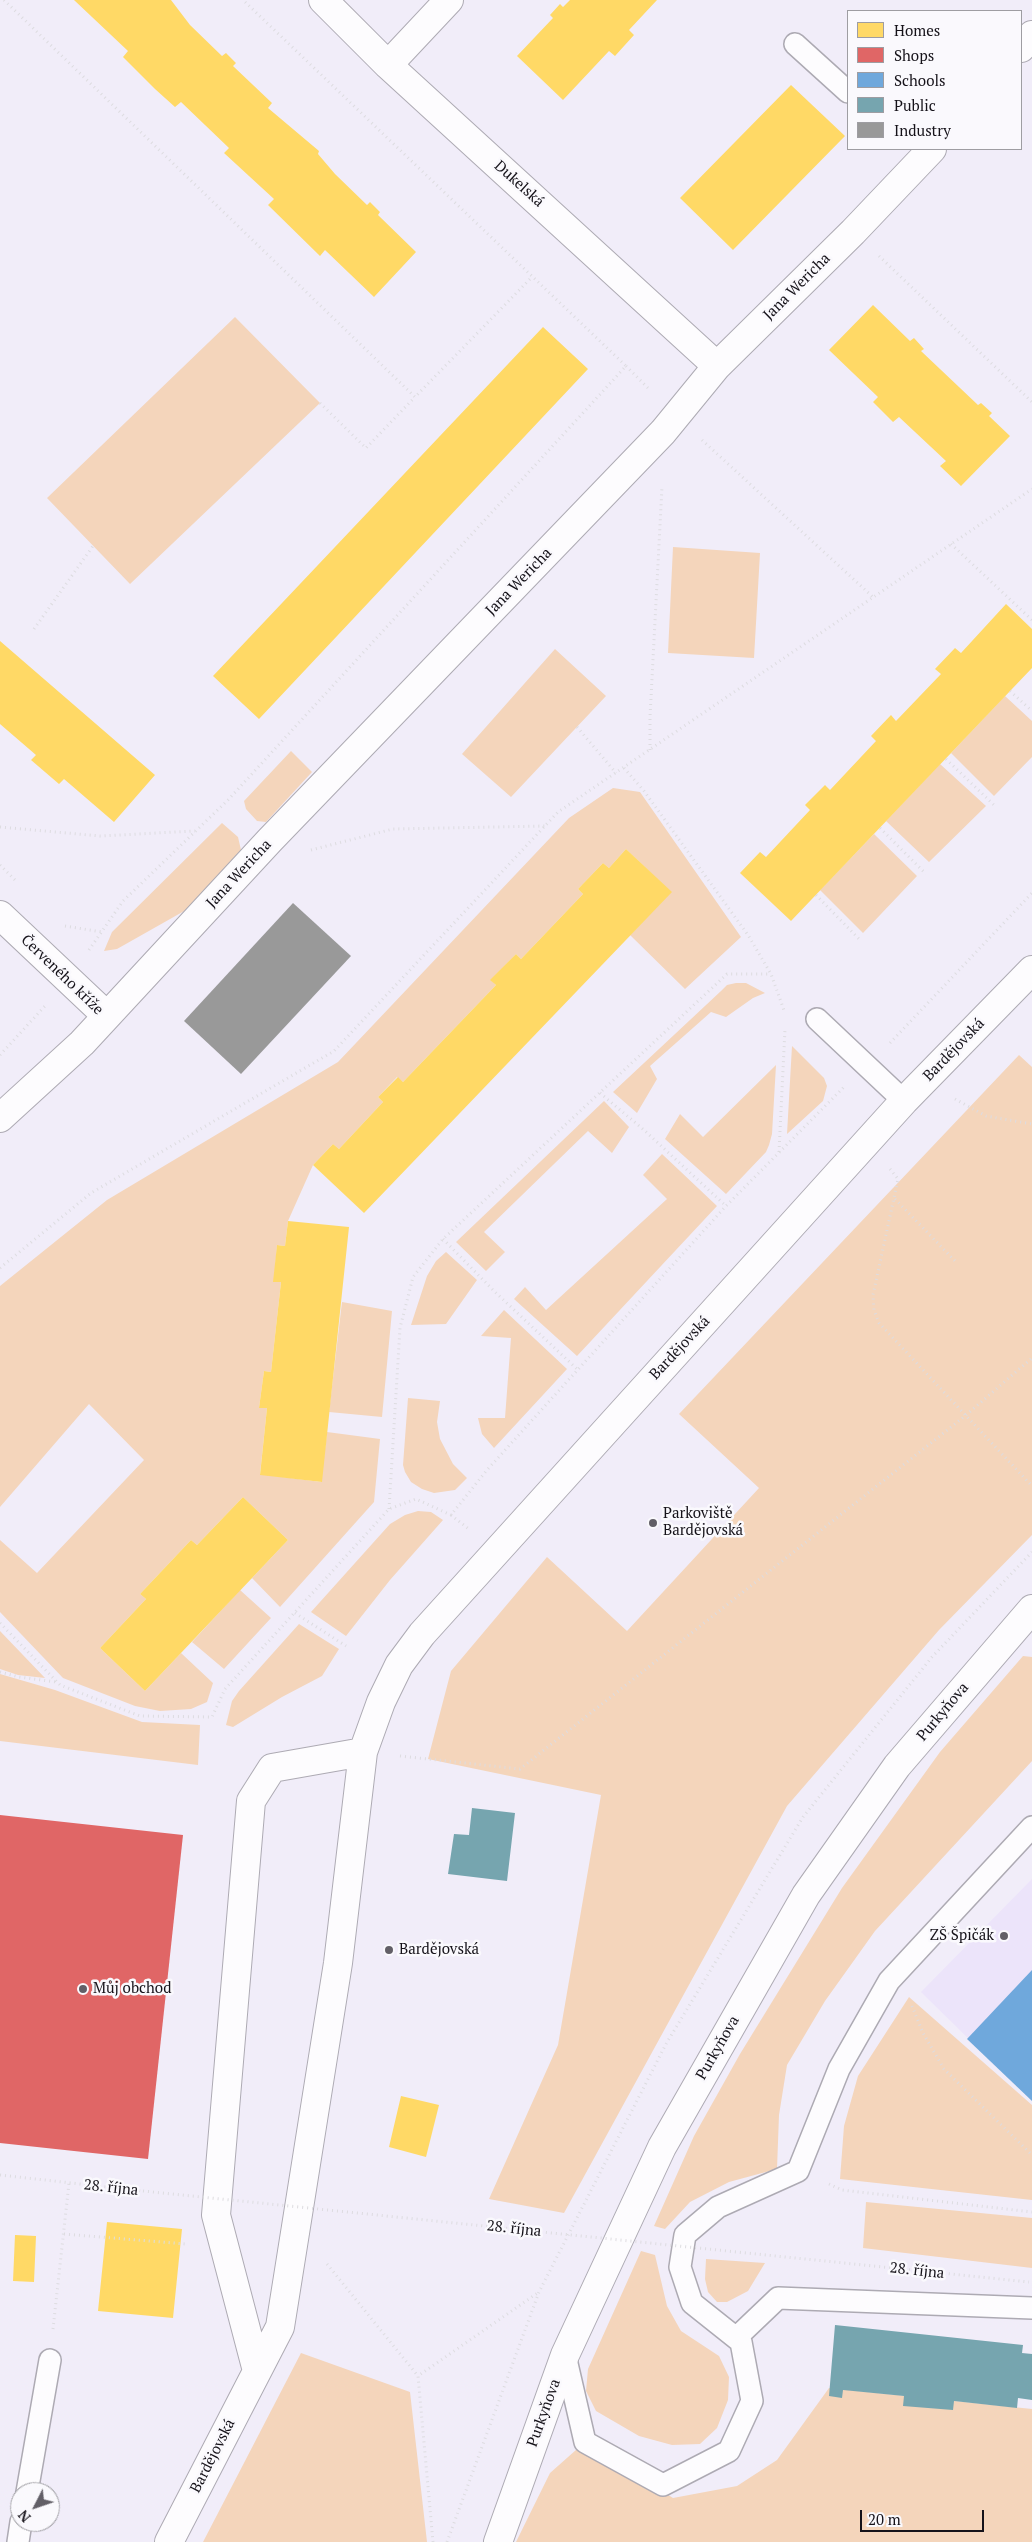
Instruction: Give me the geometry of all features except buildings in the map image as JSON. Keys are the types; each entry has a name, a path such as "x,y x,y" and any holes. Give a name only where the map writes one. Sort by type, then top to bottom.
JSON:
{"street":[{"name":"Dukelská","path":"323,0 388,65 717,366"},
{"path":"388,65 448,0"},
{"path":"1022,47 1032,35"},
{"name":"Jana Wericha","path":"107,1016 270,840 669,424 717,366 853,232 922,152"},
{"name":"Červeného kříže","path":"0,915 107,1016 82,1043 0,1118"},
{"name":"Bardějovská","path":"169,2542 280,2327 293,2255 338,1963 363,1752 381,1702 399,1665 422,1634 904,1101 1032,970"},
{"name":"Purkyňova","path":"498,2542 565,2355 662,2147 806,1895 897,1766 1029,1617"},
{"path":"257,2371 216,2215 251,1801 272,1768 363,1752"}],"lane":[{"path":"795,44 847,91"},
{"path":"818,1019 904,1101"},
{"path":"565,2355 585,2442 663,2485 729,2451 752,2402 741,2342 692,2303 680,2267 685,2235 718,2207 798,2171 838,2069 889,1981 1032,1827"},
{"path":"736,2338 778,2298 1032,2308"},
{"path":"28,2482 50,2360"}],"path":[{"path":"4,0 415,397"},
{"path":"243,0 626,366 669,424 874,598"},
{"path":"853,232 1032,402"},
{"path":"320,403 366,448 532,277"},
{"path":"0,1055 68,980 123,901 228,800 626,366"},
{"path":"650,751 650,716 662,487 669,424"},
{"path":"0,1268 91,1193 334,1052 558,812 1032,489"},
{"path":"951,544 1032,620"},
{"path":"34,629 92,546"},
{"path":"1010,691 1032,711"},
{"path":"577,727 616,773"},
{"path":"946,759 994,805"},
{"path":"624,768 650,799 748,935 771,974 785,1013 779,1153"},
{"path":"270,840 300,853 393,829 545,826"},
{"path":"0,827 100,836 196,831"},
{"path":"880,828 926,874"},
{"path":"0,865 21,885"},
{"path":"889,1043 1032,893"},
{"path":"816,895 861,941"},
{"path":"62,926 102,932"},
{"path":"389,1509 400,1328 413,1277 443,1239 727,974 771,974"},
{"path":"451,1515 487,1470 726,1206 849,1082"},
{"path":"600,1092 726,1206"},
{"path":"948,1096 986,1116 1032,1124"},
{"path":"884,1162 898,1180 873,1296 874,1310 879,1323 1032,1486"},
{"path":"895,1199 957,1263"},
{"path":"443,1239 494,1291 577,1369"},
{"path":"363,1752 520,1768 965,1416 1032,1358"},
{"path":"0,1672 19,1678 56,1682 140,1716 212,1717 225,1689 389,1509 416,1498 451,1515 471,1532"},
{"path":"295,1613 346,1646"},
{"path":"0,1622 56,1682"},
{"path":"889,1981 909,1997 923,2034 944,2069 1032,2155"},
{"path":"798,2171 842,2190 1032,2212"},
{"name":"28. října","path":"0,2175 1028,2282"},
{"path":"50,2360 69,2183"},
{"path":"64,2234 191,2245"},
{"path":"324,2260 418,2376 433,2542"},
{"path":"418,2376 539,2292 447,2542"}],"shaded area":[{"path":"235,317 320,403 130,584 47,498"},
{"path":"673,547 760,553 754,658 668,653"},
{"path":"555,649 606,696 511,797 462,754"},
{"path":"1005,696 1032,721 1032,757 994,796 951,753"},
{"path":"291,751 312,772 266,822 257,821 246,809 244,801"},
{"path":"940,764 986,806 929,862 886,821"},
{"path":"613,788 640,792 741,937 685,989 630,935 671,892 626,849 609,868 603,863 578,889 583,894 521,959 516,954 491,980 496,985 403,1082 397,1077 378,1097 383,1102 339,1149 333,1144 313,1165 288,1221 285,1246 277,1245 274,1282 281,1282 271,1372 264,1371 259,1408 267,1408 260,1474 321,1482 327,1432 380,1439 374,1502 280,1607 252,1578 288,1540 243,1497 197,1545 191,1540 140,1594 146,1599 100,1648 145,1691 181,1653 213,1683 207,1702 191,1709 160,1711 135,1706 63,1678 0,1612 0,1540 37,1573 144,1460 89,1404 0,1507 0,1286 107,1200 338,1062 569,818"},
{"path":"222,823 238,837 241,850 186,910 117,949 104,951 112,932"},
{"path":"874,834 917,876 863,933 820,890"},
{"path":"746,983 765,993 753,998 726,1017 711,1012 650,1066 657,1079 637,1113 613,1092 727,985"},
{"path":"792,1046 824,1078 827,1086 823,1101 787,1134"},
{"path":"1019,1055 1032,1067 1032,1535 939,1630 787,1806 564,2213 489,2199 558,2045 601,1795 428,1759 451,1671 547,1557 627,1631 759,1488 679,1414"},
{"path":"776,1065 772,1134 769,1145 766,1152 726,1194 665,1139 680,1114 703,1137"},
{"path":"604,1101 629,1127 612,1153 588,1131 484,1232 505,1252 486,1271 456,1242"},
{"path":"662,1154 717,1206 577,1356 514,1299 525,1287 546,1310 667,1199 643,1175"},
{"path":"446,1252 477,1280 446,1324 411,1325 427,1276 436,1261"},
{"path":"342,1302 392,1311 382,1417 329,1412"},
{"path":"504,1310 567,1369 494,1448 482,1434 478,1418 505,1418 511,1338 481,1336"},
{"path":"408,1398 440,1401 437,1422 440,1439 453,1464 467,1478 455,1490 434,1493 422,1489 411,1482 405,1472 403,1465"},
{"path":"418,1511 431,1512 443,1520 390,1580 346,1636 311,1612 390,1524 405,1515"},
{"path":"240,1590 271,1618 224,1669 192,1642"},
{"path":"299,1624 339,1649 322,1676 282,1697 233,1727 226,1725 232,1701 239,1691"},
{"path":"0,1631 45,1678 18,1675 0,1669"},
{"path":"1023,1656 1032,1657 1032,1761 875,1931 825,2001 787,2065 779,2115 777,2169 729,2182 690,2202 665,2229 654,2226 694,2136 740,2054 842,1888 940,1752"},
{"path":"0,1674 55,1690 142,1722 200,1725 198,1765 0,1741"},
{"name":"ZŠ Špičák","path":"1032,1879 1032,2101 921,1992"},
{"path":"909,1997 1032,2105 1032,2200 840,2179 844,2126 858,2076"},
{"path":"866,2202 1032,2218 1032,2268 863,2248"},
{"path":"641,2251 655,2255 667,2306 681,2331 719,2356 729,2377 728,2400 717,2428 700,2444 672,2445 639,2436 596,2411 586,2391 588,2369"},
{"path":"706,2259 765,2263 748,2291 727,2302 717,2302 708,2292 705,2279"},
{"path":"301,2353 410,2392 427,2542 203,2542"},
{"path":"829,2388 1032,2409 1032,2542 516,2542 550,2473 585,2442 673,2498 737,2486 777,2460"}],"place":[{"name":"Parkoviště Bardějovská","path":"653,1523"},
{"name":"ZŠ Špičák","path":"1004,1936"},
{"name":"Bardějovská","path":"389,1950"},
{"name":"Můj obchod","path":"83,1989"}]}
